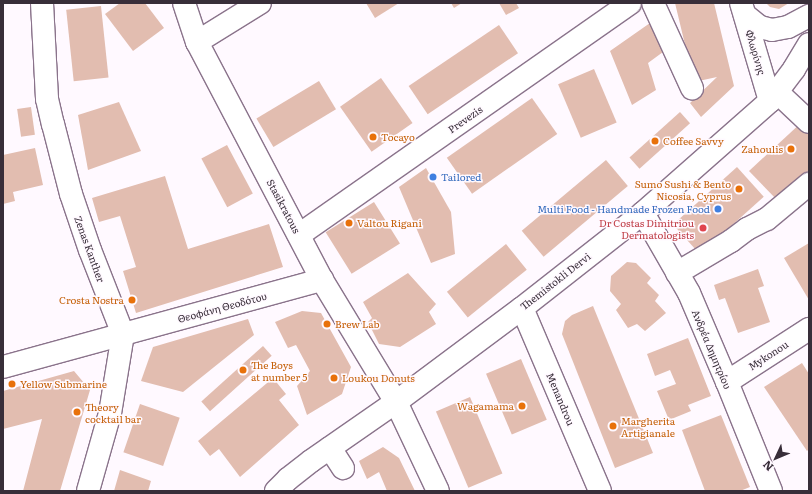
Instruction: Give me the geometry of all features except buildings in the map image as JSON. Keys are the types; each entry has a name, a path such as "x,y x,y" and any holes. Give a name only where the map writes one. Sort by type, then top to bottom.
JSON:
{"street":[{"name":"Zenas Kanther","path":"42,3 47,99 71,194 90,250 123,334"},
{"name":"Stasikratous","path":"184,3 197,42 322,280 396,402 438,491"},
{"path":"197,42 260,3"},
{"name":"Prevezis","path":"299,235 630,3"},
{"path":"653,3 692,88"},
{"path":"743,9 760,27 772,30 788,27 809,16"},
{"name":"Φλωρίνης","path":"743,9 774,96"},
{"name":"Themistokli Dervi","path":"276,491 288,479 396,402 522,308 643,213 774,96 794,69 809,44"},
{"path":"774,96 809,122"},
{"path":"677,273 731,242 747,230 767,219 809,184"},
{"name":"Ανδρέα Δημητρίου","path":"643,213 689,294 727,382 770,491"},
{"name":"Θεοφάνη Θεοδότου","path":"3,366 322,280"},
{"name":"Menandrou","path":"522,308 600,491"},
{"name":"Mykonou","path":"727,382 809,329"},
{"path":"88,491 110,413 123,334"},
{"path":"330,448 343,468"}],"place":[{"name":"Tocayo","path":"373,137"},
{"name":"Coffee Savvy","path":"655,141"},
{"name":"Zahoulis","path":"791,149"},
{"name":"Tailored","path":"433,177"},
{"name":"Sumo Sushi & Bento Nicosia, Cyprus","path":"739,189"},
{"name":"Multi Food - Handmade Frozen Food","path":"718,209"},
{"name":"Valtou Rigani","path":"349,223"},
{"name":"Dr Costas Dimitriou Dermatologists","path":"703,228"},
{"name":"Crosta Nostra","path":"132,300"},
{"name":"Brew Lab","path":"327,324"},
{"name":"The Boys at number 5","path":"243,370"},
{"name":"Loukou Donuts","path":"334,378"},
{"name":"Yellow Submarine","path":"12,384"},
{"name":"Wagamama","path":"522,406"},
{"name":"Theory cocktail bar","path":"77,412"},
{"name":"Margherita Artigianale","path":"613,426"}]}
